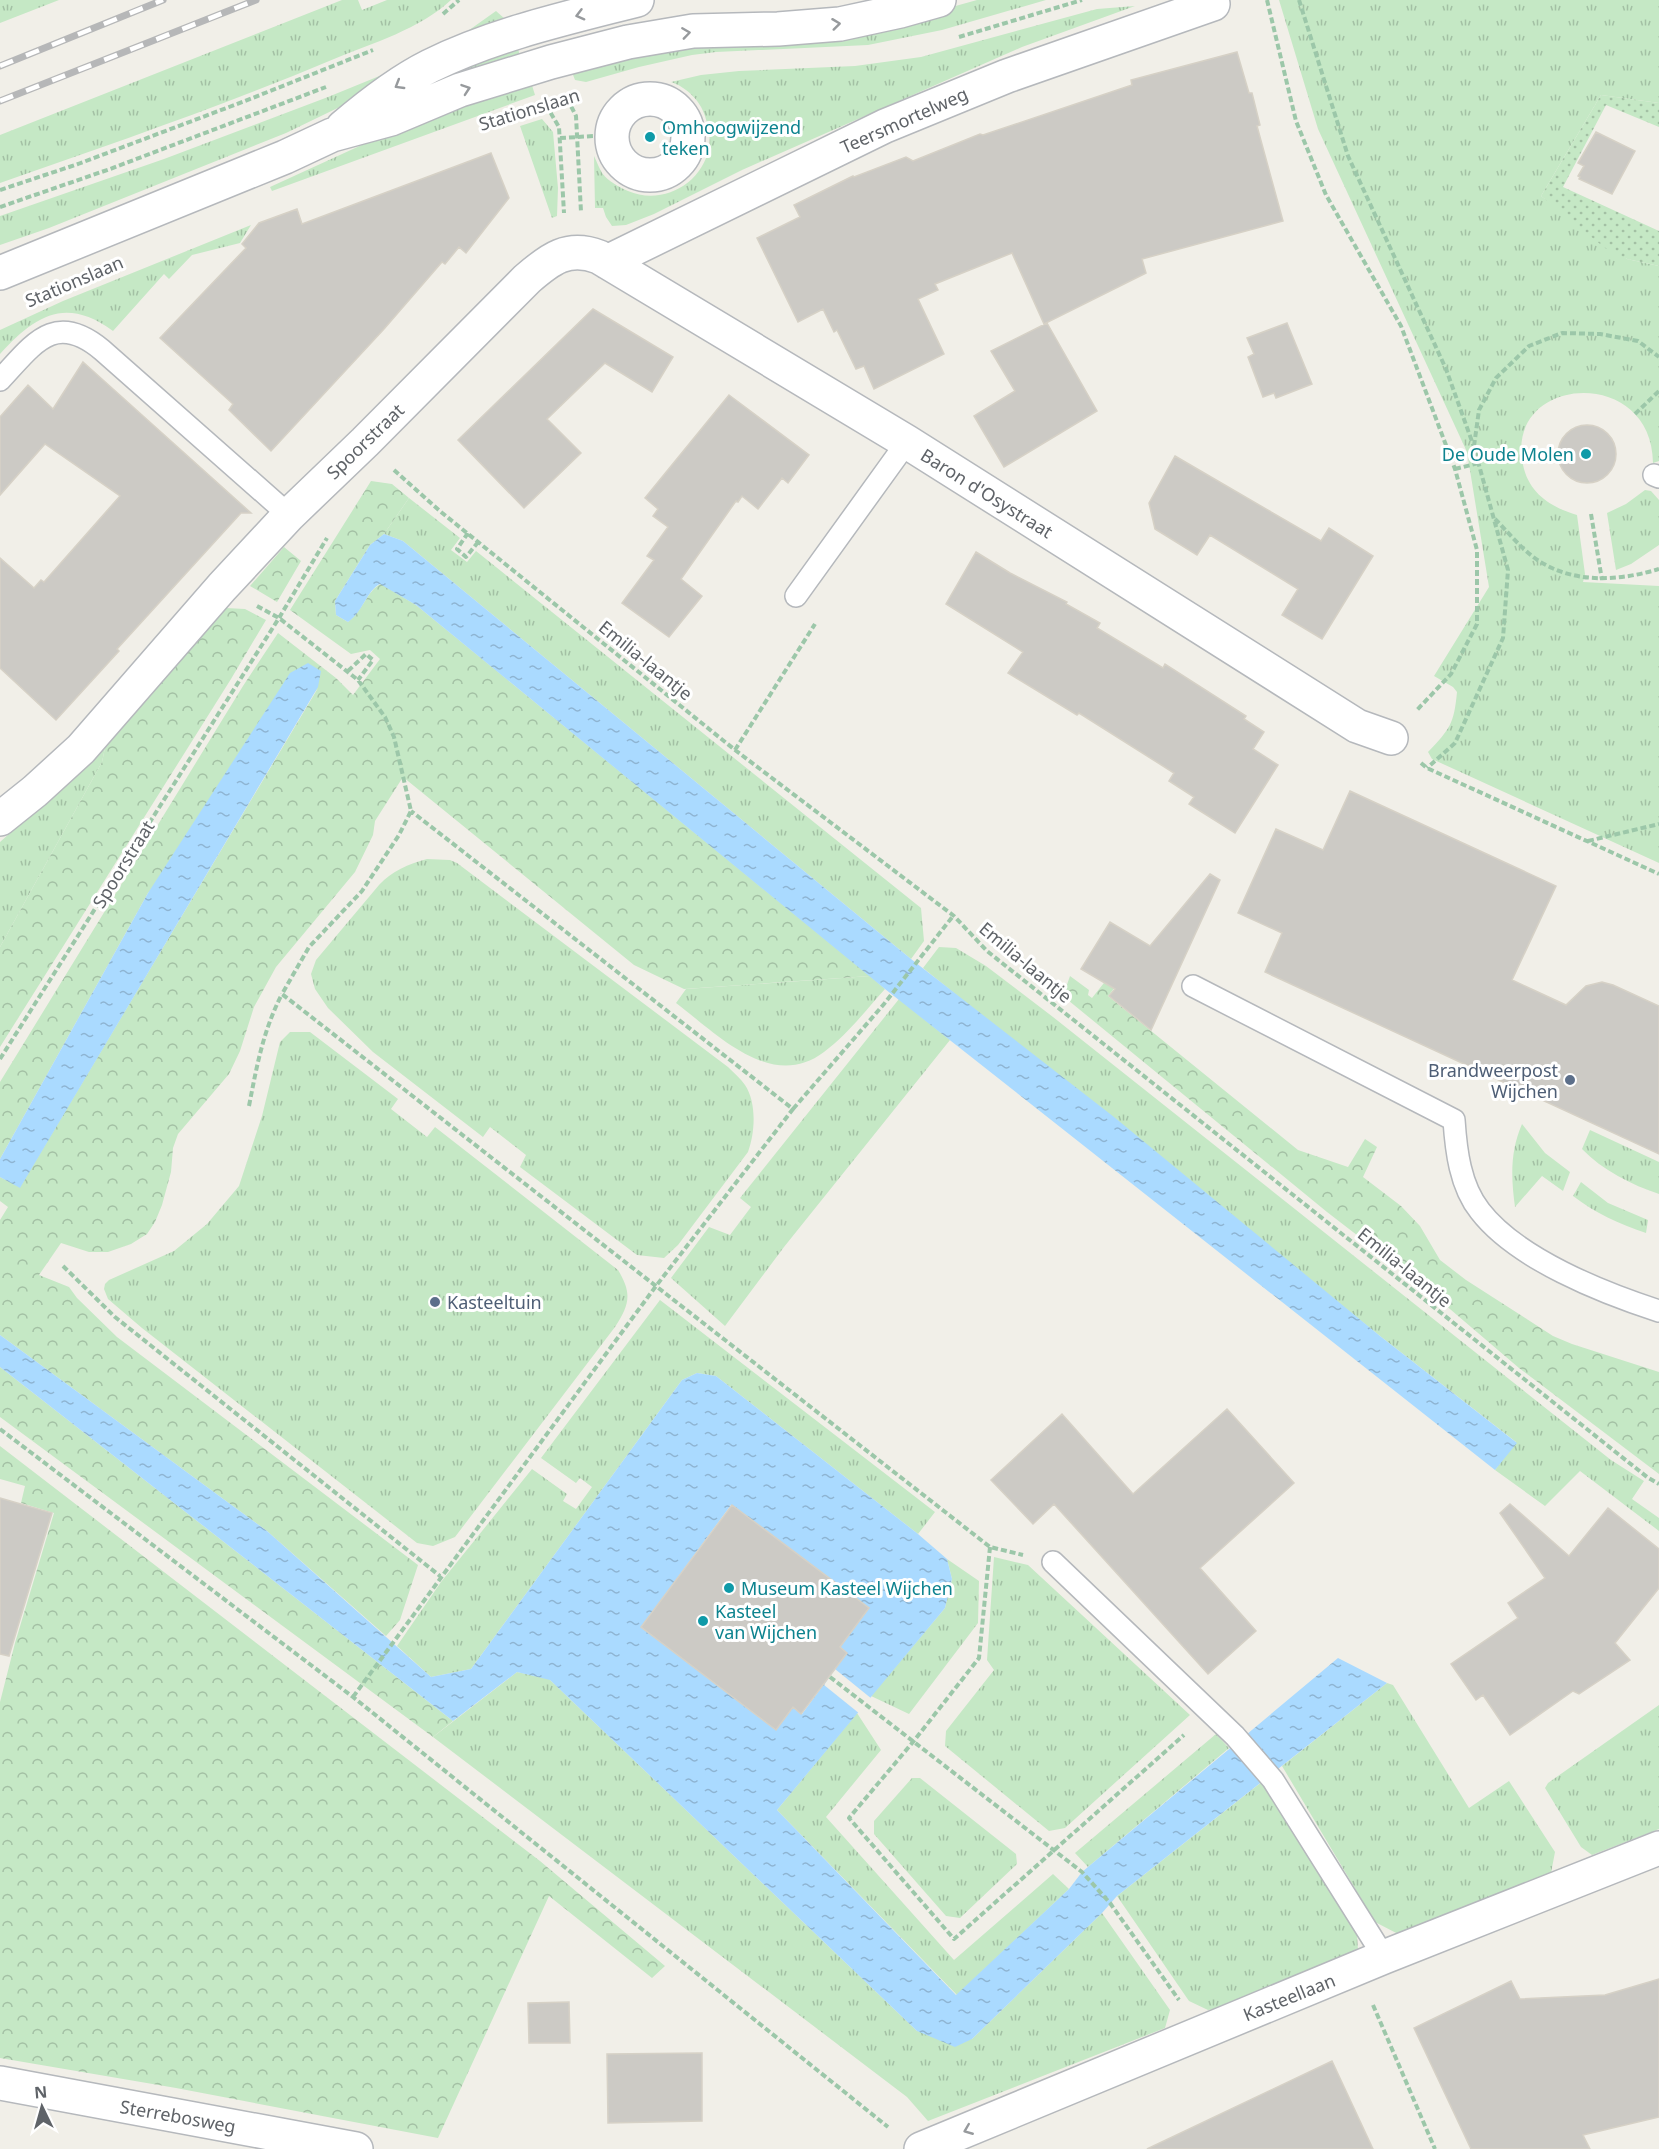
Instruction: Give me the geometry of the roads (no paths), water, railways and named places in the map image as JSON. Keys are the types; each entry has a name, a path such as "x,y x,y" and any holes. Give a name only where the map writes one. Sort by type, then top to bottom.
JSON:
{"street":[{"name":"Stationslaan","path":"332,135 378,98 428,67 471,48 538,26 637,0"},
{"name":"Stationslaan","path":"0,273 285,157 332,135 391,119 460,90 511,74 628,42 693,31 778,29 840,24 939,0"},
{"name":"Teersmortelweg","path":"585,256 885,126 1007,76 1213,4"},
{"name":"Baron d'Osystraat","path":"585,256 907,442 1357,726 1391,738"},
{"name":"Spoorstraat","path":"0,819 35,791 81,748 289,514 373,434 527,279 553,259 585,256"},
{"name":"Kasteellaan","path":"909,2142 1015,2111 1371,1963 1659,1848"},
{"name":"Sterrebosweg","path":"0,2083 356,2149"}],"lane":[{"path":"0,380 32,346 44,337 55,333 77,333 102,350 289,514"},
{"path":"796,596 907,442"},
{"path":"1194,986 1454,1120 1456,1148 1462,1176 1479,1211 1498,1230 1535,1258 1588,1285 1659,1311"},
{"path":"1053,1562 1235,1736 1273,1780 1371,1963"}],"water":[{"path":"384,534 403,541 911,959 1114,1117 1380,1336 1517,1443 1495,1470 885,989 416,605 380,584 372,591 358,613 348,622 336,615 335,601 370,545"},
{"path":"308,663 321,671 318,687 20,1188 0,1177 0,1159 148,893 290,673"},
{"path":"0,1335 267,1531 431,1677 471,1669 682,1380 697,1373 716,1376 947,1559 952,1579 945,1608 777,1810 956,1995 1069,1889 1082,1872 1338,1658 1387,1683 1117,1896 972,2039 955,2047 917,2031 550,1680 517,1672 453,1721 0,1367","holes":["731,1505 868,1608 840,1647 847,1653 802,1714 793,1707 776,1730 641,1627"]}],"railway":[{"path":"0,66 163,0"},
{"path":"0,101 256,0"}],"place":[{"name":"Omhoogwijzend teken","path":"650,137"},
{"name":"De Oude Molen","path":"1586,454"},
{"name":"Brandweerpost Wijchen","path":"1570,1080"},
{"name":"Kasteeltuin","path":"435,1302"},
{"name":"Museum Kasteel Wijchen","path":"729,1588"},
{"name":"Kasteel van Wijchen","path":"703,1621"}]}
